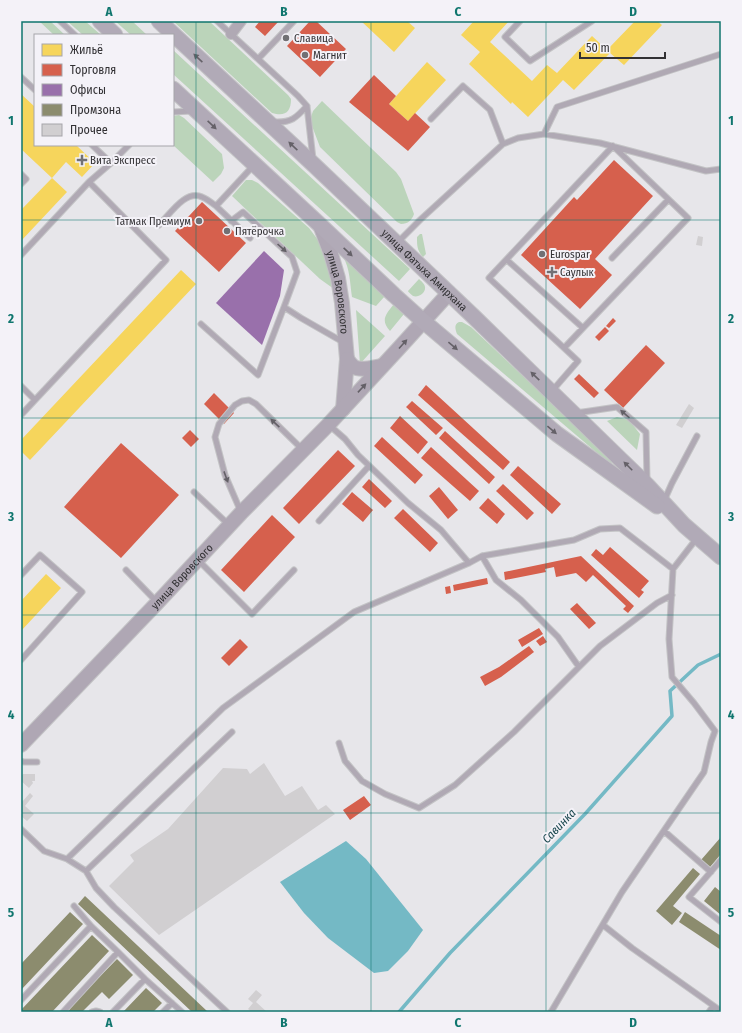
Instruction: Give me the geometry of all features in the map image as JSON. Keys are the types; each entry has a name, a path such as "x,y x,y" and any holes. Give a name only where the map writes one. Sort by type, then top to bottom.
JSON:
{"main road":[{"path":"100,21 114,34"},
{"name":"улица Фатыха Амирхана","path":"159,21 173,34"},
{"name":"улица Фатыха Амирхана","path":"174,35 314,165 574,413 647,485 684,525"},
{"name":"улица Фатыха Амирхана","path":"174,90 423,321 557,434 684,525 721,557"}],"street":[{"path":"231,34 241,21"},
{"name":"улица Воровского","path":"320,225 338,278 342,303 347,359 343,409"},
{"name":"улица Воровского","path":"21,745 241,513 343,409 449,293"},
{"path":"347,359 356,368 361,369 382,366"}],"lane":[{"path":"60,21 74,34"},
{"path":"217,21 307,106 314,165"},
{"path":"258,59 294,21"},
{"path":"520,21 505,37 530,61 592,21"},
{"path":"544,134 557,107 721,54"},
{"path":"21,76 34,89"},
{"path":"431,119 462,86 490,110 502,144"},
{"path":"267,122 284,123 292,119 307,106"},
{"path":"174,112 196,110"},
{"path":"397,244 421,219 502,144 518,138 544,134 600,143 706,171 721,169"},
{"path":"93,146 111,164"},
{"path":"21,254 89,182 111,164 128,146"},
{"path":"564,348 688,218 613,146"},
{"path":"551,392 578,361 489,278 613,146"},
{"path":"216,206 254,164"},
{"path":"21,174 26,179 21,184"},
{"path":"21,415 166,260 89,182"},
{"path":"160,225 184,199 192,195 202,196 216,206 250,238"},
{"path":"612,258 668,200"},
{"path":"201,324 258,375 297,272 292,257 243,212 231,220"},
{"path":"507,260 583,328"},
{"path":"284,307 346,344"},
{"path":"21,386 36,400"},
{"path":"241,513 225,475 215,437 218,424 235,406 249,400 256,404 303,450"},
{"path":"574,413 617,407 646,432 647,485"},
{"path":"328,424 345,439 358,456 408,504 441,530 469,563"},
{"path":"663,502 697,436"},
{"path":"319,521 369,466"},
{"path":"194,492 230,526"},
{"path":"67,859 223,708 354,612 469,563 482,556 574,540 600,529 620,528 673,569"},
{"path":"698,537 673,569 669,639 672,677 715,731 721,735"},
{"path":"21,575 40,555 82,592 21,660"},
{"path":"482,556 496,580 521,600 558,637 579,667"},
{"path":"198,560 252,614 294,570"},
{"path":"126,570 158,602"},
{"path":"339,743 345,761 362,781 385,794 419,808 455,785 514,732 600,646 657,603 672,595"},
{"path":"552,1012 622,892 704,772 715,731"},
{"path":"86,871 232,732"},
{"path":"21,761 37,762"},
{"path":"21,829 44,851 67,859 86,871 96,888 114,907 227,1012"},
{"path":"664,831 711,872"},
{"path":"720,864 689,897 721,922"},
{"path":"74,906 91,926 144,979 182,1012"},
{"path":"603,925 632,948 721,1011"},
{"path":"21,1000 91,926"},
{"path":"63,1012 118,952"},
{"path":"113,1012 144,979"},
{"path":"163,1012 172,1003"},
{"path":"709,1012 713,1006"},
{"path":"92,1012 100,1012"}],"green space":[{"path":"39,21 50,21 64,34 53,34"},
{"path":"67,21 85,21 100,34 82,34"},
{"path":"115,21 132,21 146,34 130,34"},
{"path":"173,21 209,21 288,95 291,99 291,103 288,110 284,114 272,113"},
{"path":"174,51 410,269 399,281 174,75"},
{"path":"322,101 396,172 401,179 414,214 409,221 401,224 397,222 320,147 312,126 311,117 313,111"},
{"path":"179,115 184,118 222,154 224,168 221,174 213,182 174,146 174,116"},
{"path":"246,180 252,180 258,183 309,228 321,244 334,289 320,279 232,196"},
{"path":"422,234 426,254 423,257 418,250 417,245 417,237"},
{"path":"343,257 385,296 376,306 352,297 348,271"},
{"path":"419,279 424,285 425,289 421,294 413,296 408,291"},
{"path":"394,304 404,314 390,331 385,324 385,317"},
{"path":"356,310 385,336 360,364"},
{"path":"459,322 471,327 613,462 609,463 457,334 455,327"},
{"path":"617,417 629,420 640,434 637,450 607,421"}],"water":[{"path":"346,841 366,859 423,930 408,951 388,971 374,973 328,938 304,913 280,882"}],"building: Жильё":[{"path":"361,21 407,21 415,28 394,52"},
{"path":"474,21 509,21 490,42 532,81 547,65 557,73 592,36 607,50 635,21 657,21 662,25 624,65 610,53 574,90 563,80 528,117 512,102 511,104 469,64 480,52 461,35"},
{"path":"427,62 446,80 408,121 389,104"},
{"path":"21,94 34,106 34,146 77,146 95,163 82,177 66,162 52,178 21,149"},
{"path":"52,178 67,192 21,241 21,210"},
{"path":"181,270 196,284 30,460 21,451 21,440"},
{"path":"46,574 61,588 21,631 21,601"}],"building: Торговля":[{"path":"260,21 279,21 265,36 255,27"},
{"path":"310,21 316,21 346,49 320,77 287,46"},
{"name":"Славица","path":"286,35 290,38 287,42 283,38"},
{"path":"374,75 396,96 389,104 408,121 415,113 430,127 408,151 349,102"},
{"path":"614,160 653,196 595,259 612,275 580,309 521,255 574,197 577,200"},
{"path":"202,202 246,243 219,272 175,231"},
{"path":"613,318 616,321 609,328 606,326"},
{"path":"605,327 609,331 599,341 595,337"},
{"path":"646,345 665,363 623,408 604,390"},
{"path":"579,374 599,393 594,398 574,379"},
{"path":"426,385 510,462 503,470 418,395"},
{"path":"214,393 234,413 224,424 204,404"},
{"path":"412,401 443,428 436,435 406,407"},
{"path":"400,416 428,442 418,454 390,428"},
{"path":"190,430 199,439 191,447 182,438"},
{"path":"445,431 495,477 489,484 439,438"},
{"path":"382,437 423,475 415,484 374,446"},
{"path":"121,443 179,495 121,558 64,507"},
{"path":"431,447 479,491 470,501 421,458"},
{"path":"338,450 355,466 299,524 283,508"},
{"path":"518,466 561,504 552,514 510,475"},
{"path":"369,479 392,501 385,508 362,487"},
{"path":"503,484 534,513 527,520 496,491"},
{"path":"439,487 458,510 448,519 429,496"},
{"path":"352,492 373,510 363,522 342,504"},
{"path":"488,498 505,514 497,524 479,508"},
{"path":"403,509 438,543 430,552 394,518"},
{"path":"272,515 295,537 244,592 221,570"},
{"path":"610,547 649,581 641,590 644,592 639,598 591,555 596,549 603,555"},
{"path":"581,556 634,606 628,613 623,609 626,606 593,575 586,582 576,573 556,577 554,567 545,569 546,572 505,580 504,572"},
{"path":"487,578 488,584 454,591 453,585"},
{"path":"450,586 451,593 446,594 445,587"},
{"path":"577,603 596,623 589,629 570,609"},
{"path":"539,628 543,634 522,647 518,640"},
{"path":"543,636 547,642 540,646 536,641"},
{"path":"240,639 248,647 229,666 221,658"},
{"path":"529,646 534,652 501,677 485,686 480,677 499,667"},
{"path":"364,796 371,805 350,820 343,810"}],"building: Офисы":[{"path":"264,251 284,270 280,296 262,345 216,303"}],"building: Промзона":[{"path":"721,837 721,854 710,867 701,860"},
{"path":"693,868 700,874 673,906 682,913 672,925 656,911"},
{"path":"715,887 721,892 721,915 704,901"},
{"path":"85,896 208,1012 192,1012 78,904"},
{"path":"70,912 83,924 21,990 21,964"},
{"path":"685,912 721,936 721,950 679,922"},
{"path":"92,935 109,951 52,1012 21,1012 21,1010"},
{"path":"117,959 133,975 109,999 102,992 83,1011 65,1012"},
{"path":"146,988 162,1003 153,1012 123,1012"}],"building: Прочее":[{"path":"698,236 703,237 702,246 696,245"},
{"path":"689,404 694,408 682,428 676,425"},
{"path":"264,763 285,796 302,786 318,810 326,805 335,814 159,935 109,886 134,861 130,855 168,829 223,768 247,769 250,774"},
{"path":"23,774 35,774 35,781 32,781 33,783 29,788 21,781"},
{"path":"30,793 33,796 25,806 34,814 27,821 21,816 21,803"},
{"path":"256,990 262,995 256,1002 267,1012 252,1012 248,1009 253,1003 248,999"}],"waterway":[{"name":"Савинка","path":"399,1012 450,953 585,814 672,716 670,691 698,665 721,654"}],"place":[{"name":"Славица","path":"286,38"},
{"name":"Магнит","path":"305,55"},
{"name":"Вита Экспресс","path":"82,160"},
{"name":"Татмак Премиум","path":"199,221"},
{"name":"Пятёрочка","path":"227,231"},
{"name":"Eurospar","path":"542,254"},
{"name":"Саулык","path":"552,272"}]}
